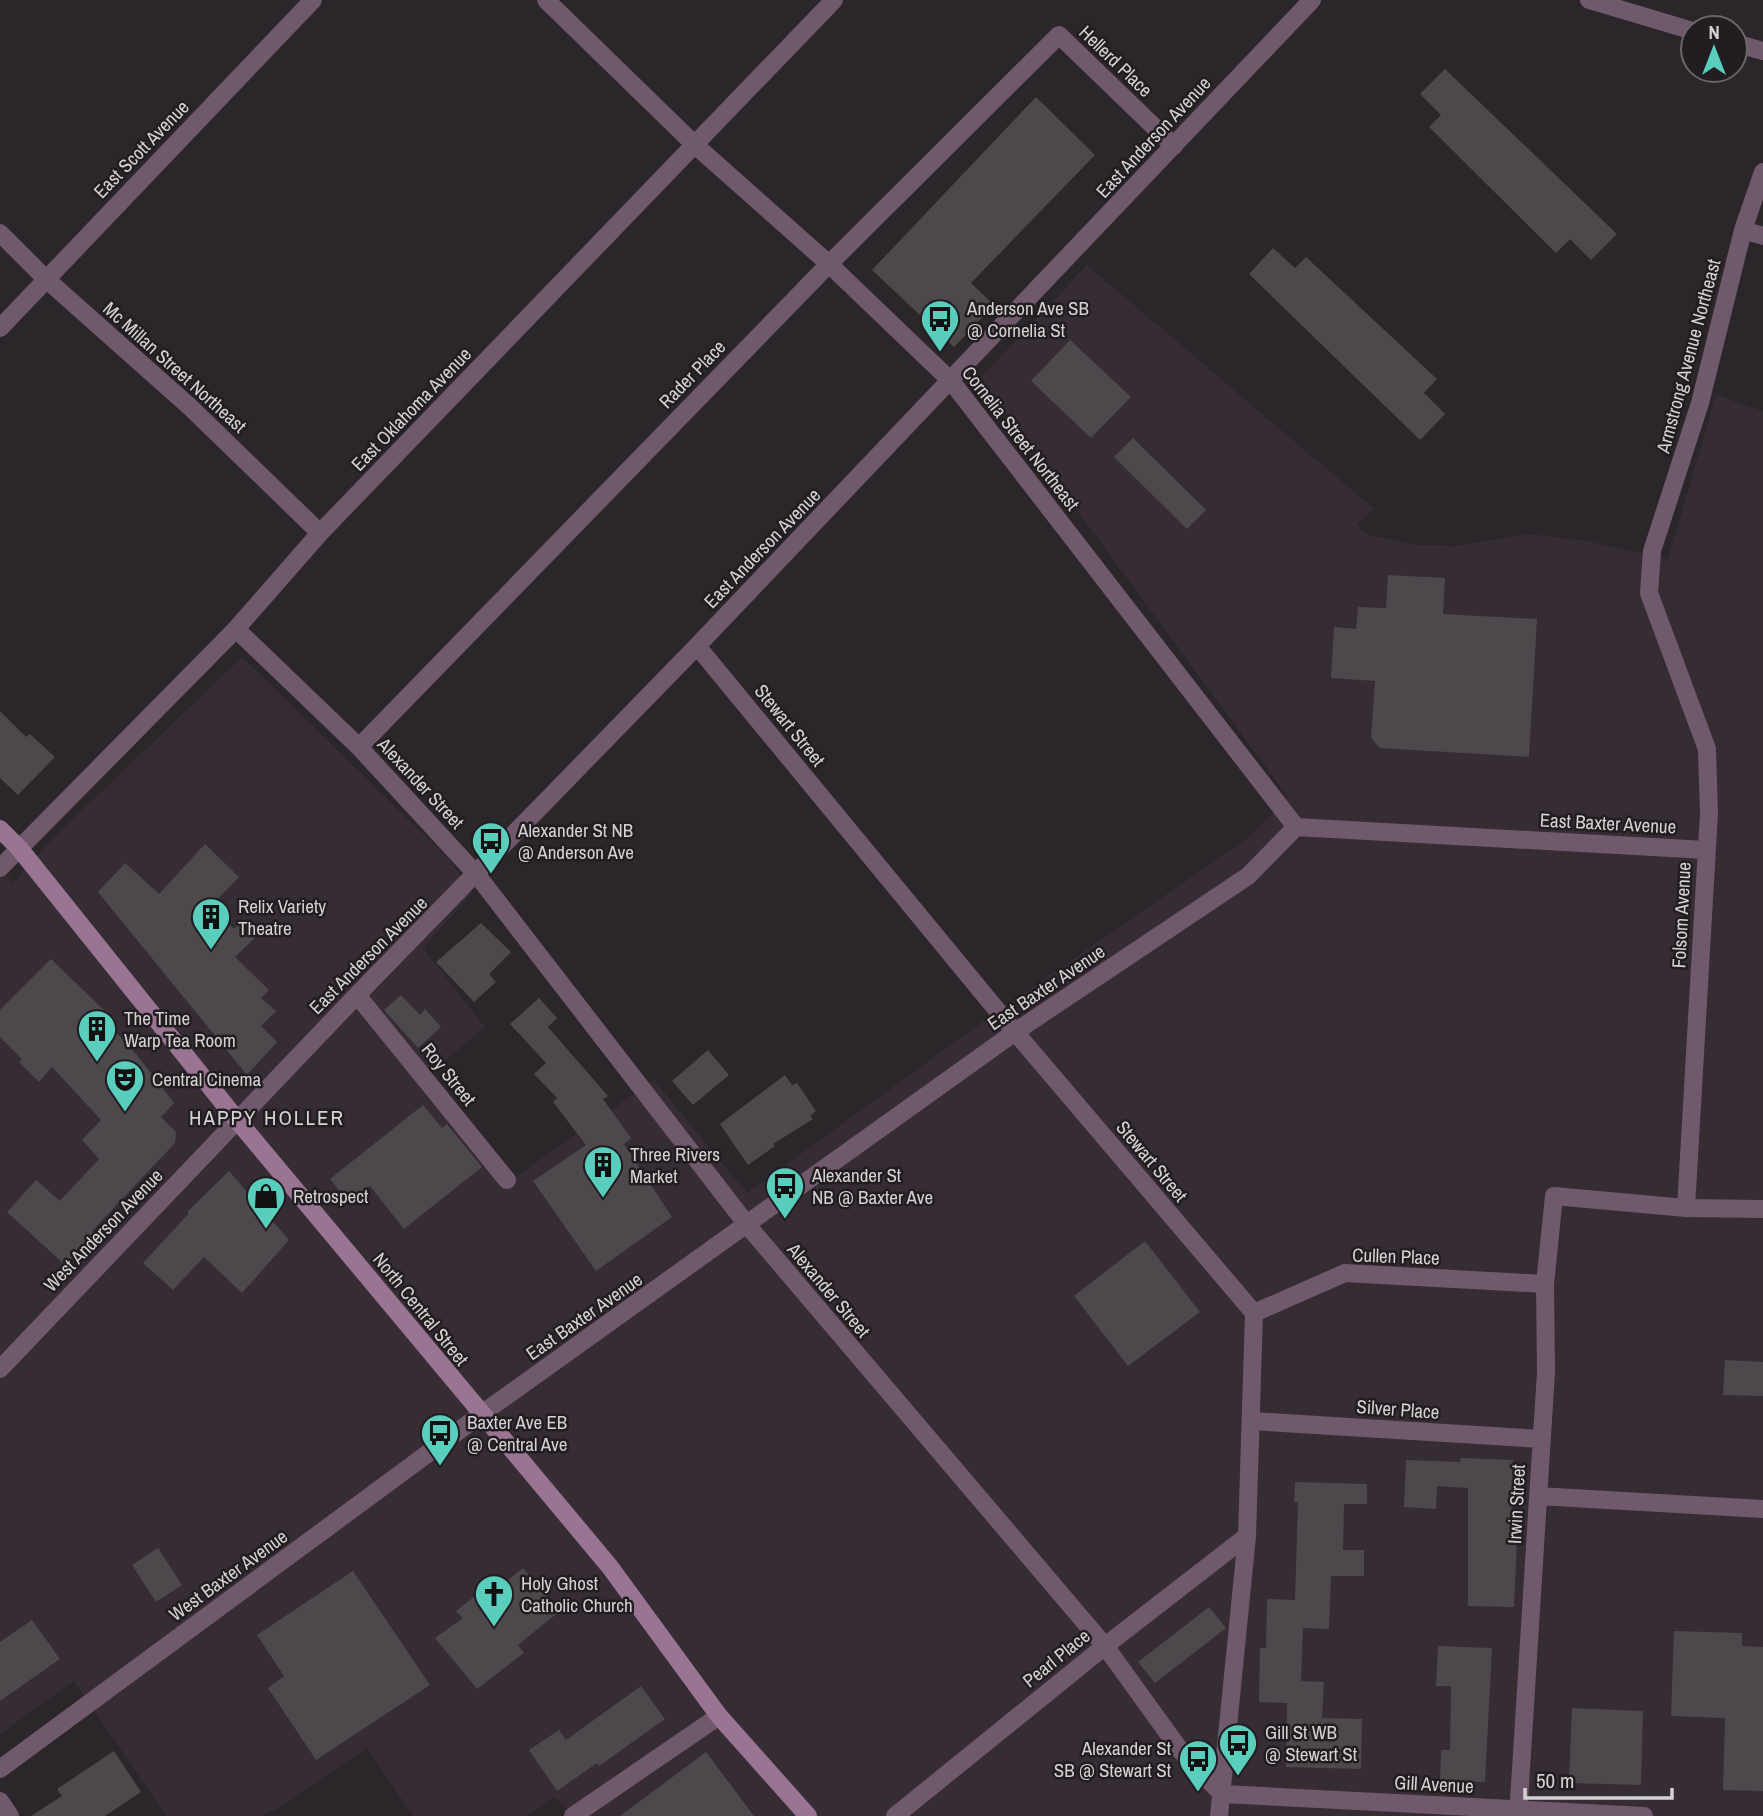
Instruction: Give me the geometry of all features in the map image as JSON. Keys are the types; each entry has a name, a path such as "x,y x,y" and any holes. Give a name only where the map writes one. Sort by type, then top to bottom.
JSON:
{"main road":[{"name":"North Central Street","path":"0,829 19,848 237,1120 610,1567 719,1716 808,1816"}],"street":[{"name":"East Scott Avenue","path":"0,328 313,0"},
{"name":"Cornelia Street Northeast","path":"546,0 695,145 829,264 951,381 1296,827"},
{"name":"East Oklahoma Avenue","path":"0,868 236,629 320,533 834,0"},
{"name":"East Anderson Avenue","path":"237,1120 698,646 1312,0"},
{"path":"1588,0 1679,27"},
{"name":"Hellerd Place","path":"1059,35 1174,146"},
{"name":"Rader Place","path":"359,747 829,264 1059,35"},
{"name":"Armstrong Avenue Northeast","path":"1652,551 1700,403 1743,230 1763,172"},
{"path":"1743,230 1763,236"},
{"name":"Mc Millan Street Northeast","path":"0,233 46,279 190,407 320,533"},
{"name":"Folsom Avenue","path":"1652,551 1648,593 1707,749 1709,813 1686,1208"},
{"name":"Alexander Street","path":"236,629 359,747 477,875 748,1227 1104,1646 1181,1750 1222,1794"},
{"name":"Stewart Street","path":"698,646 1015,1032 1254,1313"},
{"name":"East Baxter Avenue","path":"481,1415 748,1227 1015,1032 1248,876 1296,827 1706,850"},
{"name":"Roy Street","path":"357,995 508,1180"},
{"name":"West Anderson Avenue","path":"0,1369 237,1120"},
{"name":"Irwin Street","path":"1518,1813 1546,1372 1545,1284 1554,1196 1686,1208"},
{"path":"1686,1208 1763,1209"},
{"name":"Cullen Place","path":"1254,1313 1345,1273 1545,1284"},
{"path":"1219,1816 1247,1536 1254,1313"},
{"name":"West Baxter Avenue","path":"0,1769 481,1415"},
{"name":"Silver Place","path":"1252,1421 1541,1439"},
{"path":"1538,1496 1763,1509"},
{"name":"Pearl Place","path":"895,1816 1104,1646 1247,1536"},
{"path":"573,1816 719,1716"},
{"name":"Gill Avenue","path":"1222,1794 1518,1813 1644,1816"},
{"path":"0,1801 10,1816"}],"shaded area":[{"path":"1087,265 1374,509 1357,525 1368,535 1419,545 1455,546 1530,534 1586,541 1668,559 1716,395 1763,411 1763,1816 574,1816 555,1797 527,1816 413,1816 367,1748 279,1808 260,1816 166,1816 74,1681 0,1734 0,867 13,883 52,839 242,657 450,860 472,893 423,948 485,1027 431,1072 515,1177 654,1080 747,1193 977,1026 1249,837 1288,797 984,384 982,376"}],"building":[{"path":"1445,69 1617,234 1591,260 1570,239 1556,253 1429,127 1441,115 1420,94"},
{"path":"1036,97 1095,155 971,283 994,305 954,347 872,270"},
{"path":"1273,248 1295,268 1306,257 1437,379 1424,393 1445,414 1420,440 1249,274"},
{"path":"1070,340 1131,397 1091,438 1031,381"},
{"path":"1133,438 1206,510 1187,529 1114,457"},
{"path":"1388,575 1445,578 1443,614 1537,619 1529,757 1380,748 1371,738 1375,681 1331,678 1334,627 1356,629 1358,607 1386,608"},
{"path":"0,711 26,737 30,734 55,757 18,795 0,778"},
{"path":"205,844 239,877 210,907 234,929 244,918 260,933 235,957 269,990 261,998 276,1011 261,1026 277,1042 247,1075 98,892 125,863 159,894"},
{"path":"481,923 511,952 489,974 496,982 474,1002 436,962"},
{"path":"51,959 106,1012 102,1017 137,1055 174,1103 161,1117 176,1132 175,1143 92,1231 95,1233 65,1265 7,1212 36,1180 60,1201 99,1159 82,1140 101,1120 52,1067 39,1082 19,1062 22,1059 0,1037 0,1010"},
{"path":"401,995 420,1015 425,1009 441,1027 418,1048 384,1010"},
{"name":"Three Rivers Market","path":"539,998 557,1018 548,1027 608,1096 603,1099 631,1138 624,1144 672,1217 596,1271 533,1181 586,1145 553,1102 557,1098 534,1074 546,1063 510,1024"},
{"path":"708,1050 729,1075 693,1105 672,1081"},
{"path":"785,1075 792,1085 797,1083 816,1111 810,1116 813,1119 773,1144 775,1146 748,1165 720,1124"},
{"path":"423,1105 442,1128 447,1124 482,1167 404,1229 370,1186 349,1203 330,1179"},
{"path":"229,1171 289,1240 242,1293 204,1257 173,1290 143,1263 189,1213 187,1212"},
{"path":"1145,1241 1200,1312 1128,1366 1074,1296"},
{"path":"1725,1360 1763,1362 1763,1396 1723,1395"},
{"path":"1461,1458 1513,1460 1511,1517 1518,1517 1514,1607 1468,1606 1468,1488 1437,1486 1436,1509 1404,1507 1406,1460 1460,1462"},
{"path":"1295,1482 1367,1484 1367,1504 1344,1504 1343,1550 1364,1550 1364,1576 1331,1576 1329,1629 1303,1628 1301,1681 1324,1682 1322,1718 1362,1719 1361,1769 1286,1767 1287,1703 1259,1702 1260,1648 1266,1648 1267,1599 1295,1600 1298,1502 1294,1502"},
{"path":"158,1548 182,1585 156,1602 132,1565"},
{"name":"Holy Ghost Catholic Church","path":"523,1568 560,1611 518,1645 524,1653 477,1689 435,1638 463,1618 456,1611 475,1596 480,1603"},
{"path":"353,1571 430,1685 316,1760 268,1688 284,1676 257,1635"},
{"path":"1209,1607 1226,1628 1155,1683 1138,1662"},
{"path":"32,1620 60,1659 0,1701 0,1642"},
{"path":"1674,1631 1742,1633 1742,1646 1763,1647 1763,1791 1723,1790 1725,1718 1671,1716"},
{"path":"1438,1646 1492,1648 1485,1782 1440,1781 1441,1750 1450,1750 1451,1686 1436,1686"},
{"path":"641,1686 665,1719 599,1766 597,1763 557,1791 529,1750 559,1730 566,1740"},
{"path":"1572,1708 1643,1711 1641,1785 1569,1783"},
{"path":"114,1751 141,1792 105,1816 31,1816 62,1796 57,1789"},
{"path":"706,1752 754,1816 620,1816"}],"place":[{"name":"Anderson Ave SB @ Cornelia St","path":"940,353"},
{"name":"Alexander St NB @ Anderson Ave","path":"491,875"},
{"name":"Relix Variety Theatre","path":"211,951"},
{"name":"The Time Warp Tea Room","path":"97,1063"},
{"name":"Central Cinema","path":"125,1113"},
{"name":"Three Rivers Market","path":"603,1199"},
{"name":"Alexander St NB @ Baxter Ave","path":"785,1220"},
{"name":"Retrospect","path":"266,1230"},
{"name":"Baxter Ave EB @ Central Ave","path":"440,1467"},
{"name":"Holy Ghost Catholic Church","path":"494,1628"},
{"name":"Gill St WB @ Stewart St","path":"1238,1777"},
{"name":"Alexander St SB @ Stewart St","path":"1198,1793"}],"district":[{"name":"HAPPY HOLLER","path":"267,1117"}]}
